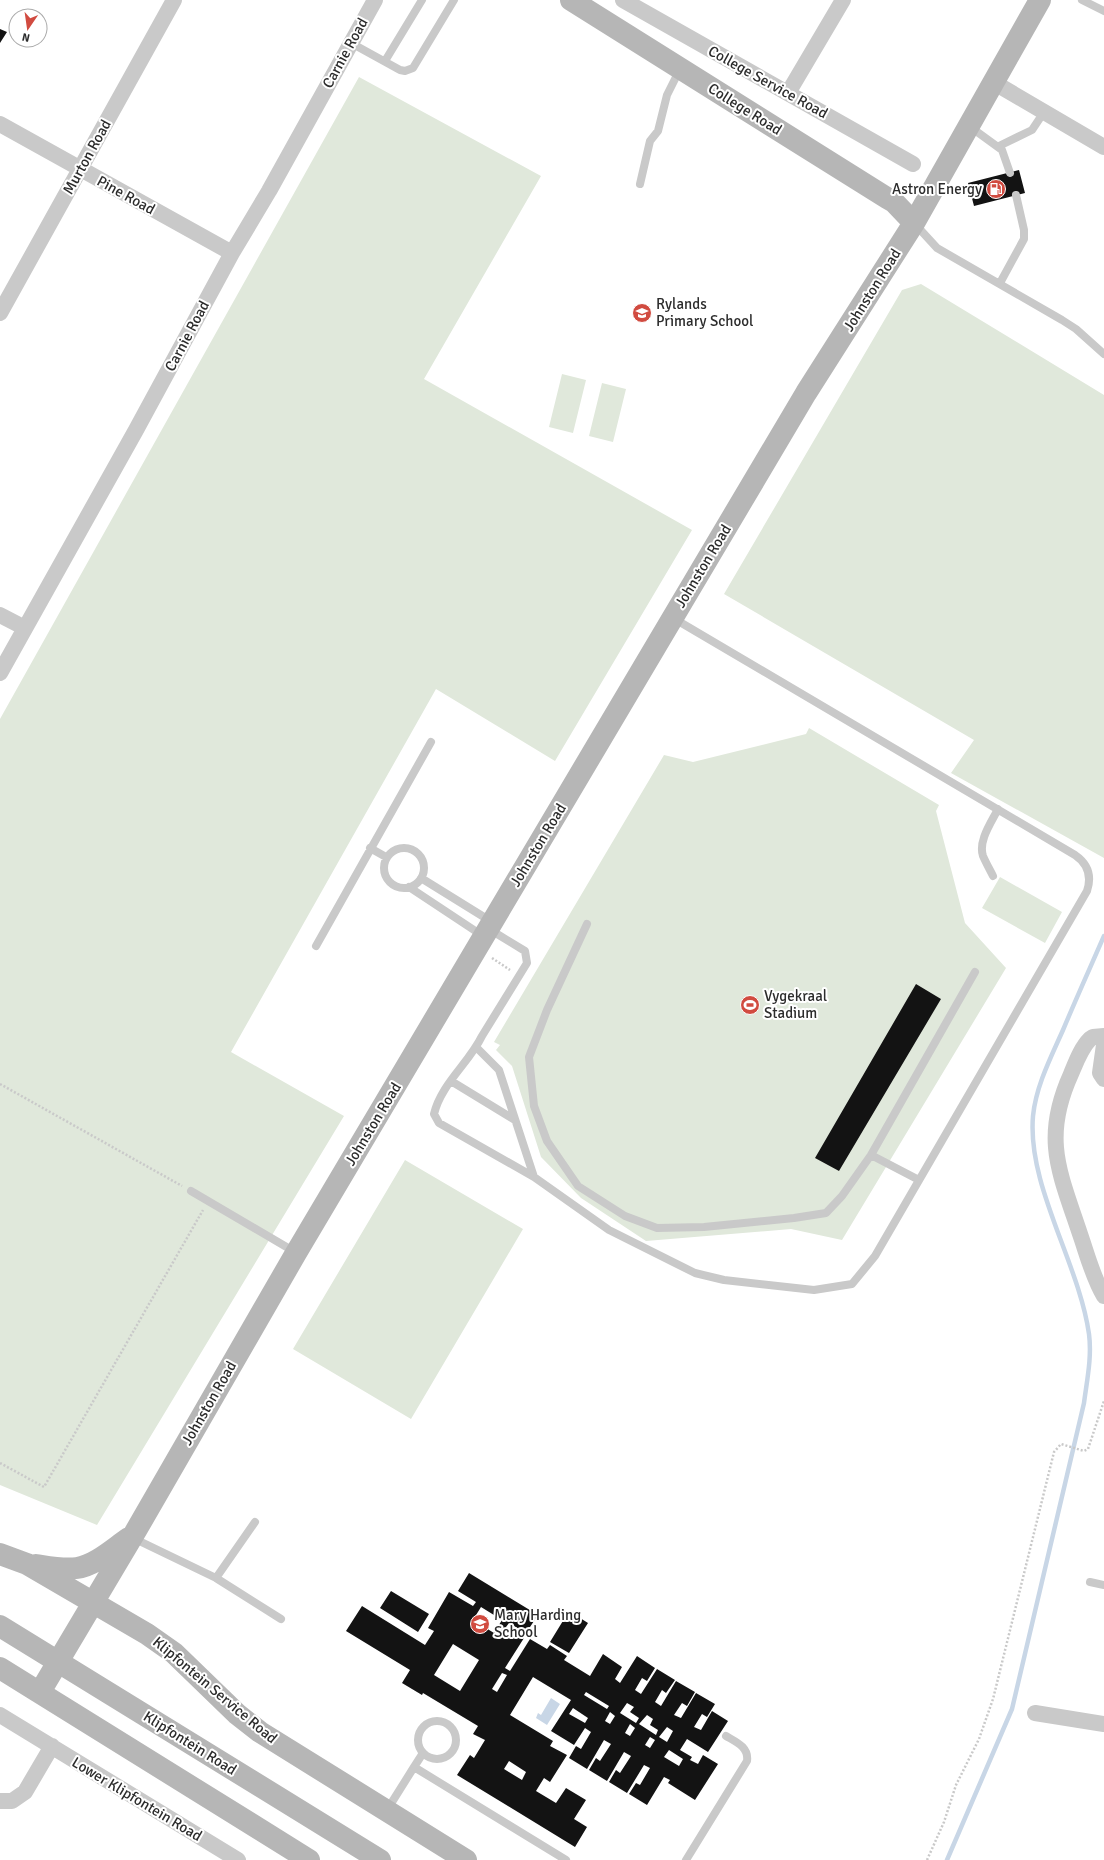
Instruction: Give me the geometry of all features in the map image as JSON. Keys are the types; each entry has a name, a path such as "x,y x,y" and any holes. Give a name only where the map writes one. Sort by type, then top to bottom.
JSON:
{"street":[{"name":"Murton Road","path":"0,313 174,0"},
{"name":"Carnie Road","path":"0,673 232,253 269,191 375,0"},
{"name":"College Road","path":"571,0 890,200 914,223"},
{"name":"College Service Road","path":"623,0 644,5 788,93 913,164"},
{"path":"788,93 843,0"},
{"name":"Johnston Road","path":"40,1692 133,1536 296,1253 488,936 673,617 806,393 914,223 1040,0"},
{"path":"993,82 1104,147"},
{"name":"Pine Road","path":"0,124 232,253"},
{"path":"0,615 25,628"},
{"path":"1104,1036 1090,1039 1078,1057 1060,1102 1055,1130 1057,1160 1094,1274 1104,1296"},
{"path":"1104,1045 1100,1073 1104,1079"},
{"path":"27,1564 55,1568 78,1568 96,1560 133,1536"},
{"name":"Klipfontein Service Road","path":"0,1554 27,1564 147,1634 174,1653 238,1714 260,1732 466,1860"},
{"name":"Klipfontein Road","path":"0,1626 380,1860"},
{"path":"0,1668 309,1860"},
{"path":"1035,1713 1104,1724"},
{"name":"Lower Klipfontein Road","path":"0,1715 52,1746 220,1855 238,1860"},
{"path":"0,1801 12,1801 26,1792 52,1746"}],"lane":[{"path":"385,61 422,0"},
{"path":"351,42 406,71 413,68 454,0"},
{"path":"1082,0 1104,11"},
{"path":"640,184 650,141 658,131 667,95 680,68"},
{"path":"999,146 1032,130 1044,112"},
{"path":"968,126 999,146 1004,155 1010,173"},
{"path":"1000,283 1024,239 1024,230 1016,195"},
{"path":"914,223 937,248 1000,283 1076,329 1104,354"},
{"path":"409,887 488,936 525,951 527,963 482,1036 477,1048 437,1100 434,1114 439,1123 534,1177 608,1230 695,1273 724,1280 814,1290 852,1284 876,1256 1089,886 1089,874 1082,860 673,617"},
{"path":"316,946 431,742"},
{"path":"993,876 983,855 982,847 984,838 998,809"},
{"path":"406,847 414,850 420,855 424,862 422,878 416,884 409,887 401,888 394,885 388,880 384,873 386,858 391,852 398,848 406,847"},
{"path":"370,848 386,858"},
{"path":"422,878 488,936"},
{"path":"587,924 547,1010 529,1057 534,1106 547,1141 578,1186 625,1216 657,1228 704,1227 794,1218 826,1212 842,1196 871,1155 975,972"},
{"path":"477,1048 499,1070 534,1177"},
{"path":"451,1081 515,1120"},
{"path":"871,1155 919,1180"},
{"path":"191,1191 296,1253"},
{"path":"216,1578 255,1522"},
{"path":"133,1536 216,1578 280,1619"},
{"path":"1090,1582 1104,1585"},
{"path":"439,1721 450,1726 456,1738 452,1751 447,1756 434,1759 423,1753 417,1741 421,1728 426,1724 439,1721"},
{"path":"686,1860 747,1761 747,1753 743,1746 726,1736"},
{"path":"387,1811 423,1753"},
{"path":"414,1767 566,1860"}],"path":[{"path":"488,936 512,971"},
{"path":"0,1084 191,1191"},
{"path":"0,1463 44,1487 208,1201"},
{"path":"927,1860 944,1822 950,1799 956,1785 979,1739 993,1699 1054,1452 1061,1444 1084,1451 1088,1449 1104,1401"}],"shaded area":[{"path":"359,77 541,176 424,379 692,530 555,761 436,689 231,1052 344,1116 97,1525 0,1485 0,719"},
{"path":"921,284 1104,395 1104,858 951,773 974,740 724,594 902,290"},
{"path":"562,374 586,380 573,433 549,427"},
{"path":"602,383 626,389 613,442 589,436"},
{"name":"Vygekraal Stadium","path":"809,728 939,805 936,811 965,923 1006,968 842,1240 791,1229 646,1241 581,1198 541,1157 512,1066 496,1050 500,1045 494,1042 664,755 693,762 806,734"},
{"path":"1000,877 1062,912 1045,943 982,908"},
{"path":"405,1160 523,1229 411,1419 293,1349"}],"water":[{"path":"551,1698 560,1704 547,1725 536,1718 538,1713 541,1715"}],"building":[{"path":"0,29 7,32 0,43"},
{"path":"1019,170 1025,193 974,206 968,183"},
{"path":"916,984 941,999 839,1171 815,1158"},
{"path":"469,1573 538,1615 526,1633 509,1623 506,1627 524,1638 505,1668 510,1671 530,1639 547,1649 550,1645 567,1656 564,1660 590,1676 603,1654 622,1667 615,1679 620,1683 637,1656 655,1668 647,1681 642,1678 635,1690 641,1694 657,1669 675,1680 666,1693 662,1690 655,1702 661,1706 676,1681 695,1692 687,1706 682,1703 674,1715 681,1718 696,1693 715,1704 707,1717 702,1714 694,1727 701,1730 712,1711 728,1721 708,1752 687,1739 680,1750 692,1757 690,1760 698,1764 703,1755 718,1764 695,1800 668,1783 670,1780 664,1777 647,1805 629,1794 636,1783 640,1785 650,1768 644,1765 627,1793 609,1782 616,1770 620,1773 631,1756 624,1752 607,1781 589,1770 596,1758 600,1761 611,1744 604,1740 587,1769 569,1758 576,1746 581,1749 591,1732 585,1728 574,1745 551,1731 571,1700 533,1677 510,1715 553,1741 550,1746 567,1755 550,1782 544,1778 536,1791 556,1803 566,1788 586,1800 574,1819 587,1827 575,1847 457,1775 470,1755 474,1758 485,1740 473,1734 478,1726 423,1693 422,1695 402,1683 410,1670 346,1631 362,1606 425,1645 434,1631 428,1628 449,1592 473,1606 476,1602 458,1591","holes":["481,1607 502,1620 494,1633 473,1620","453,1644 479,1660 460,1691 434,1675","502,1673 507,1675 497,1692 492,1689","586,1692 609,1706 607,1709 584,1695","627,1703 634,1707 630,1712 639,1718 636,1723 620,1713","573,1708 588,1718 585,1723 569,1714","610,1712 615,1716 610,1724 605,1721","647,1715 653,1719 650,1725 658,1730 656,1735 639,1724","630,1724 635,1728 630,1736 625,1733","667,1727 673,1731 667,1742 659,1737","650,1737 655,1740 650,1748 645,1745","669,1750 683,1759 679,1766 664,1757","509,1761 526,1772 522,1780 504,1769"]},
{"path":"391,1591 429,1614 418,1632 380,1608"},
{"path":"569,1611 588,1623 569,1653 550,1642"}],"waterway":[{"path":"947,1860 1012,1709 1084,1403 1090,1360 1089,1334 1075,1280 1045,1197 1038,1170 1033,1143 1033,1116 1037,1094 1045,1072 1104,936"}],"place":[{"name":"Astron Energy","path":"996,189"},
{"name":"Rylands Primary School","path":"642,313"},
{"name":"Vygekraal Stadium","path":"750,1005"},
{"name":"Mary Harding School","path":"480,1624"}]}
